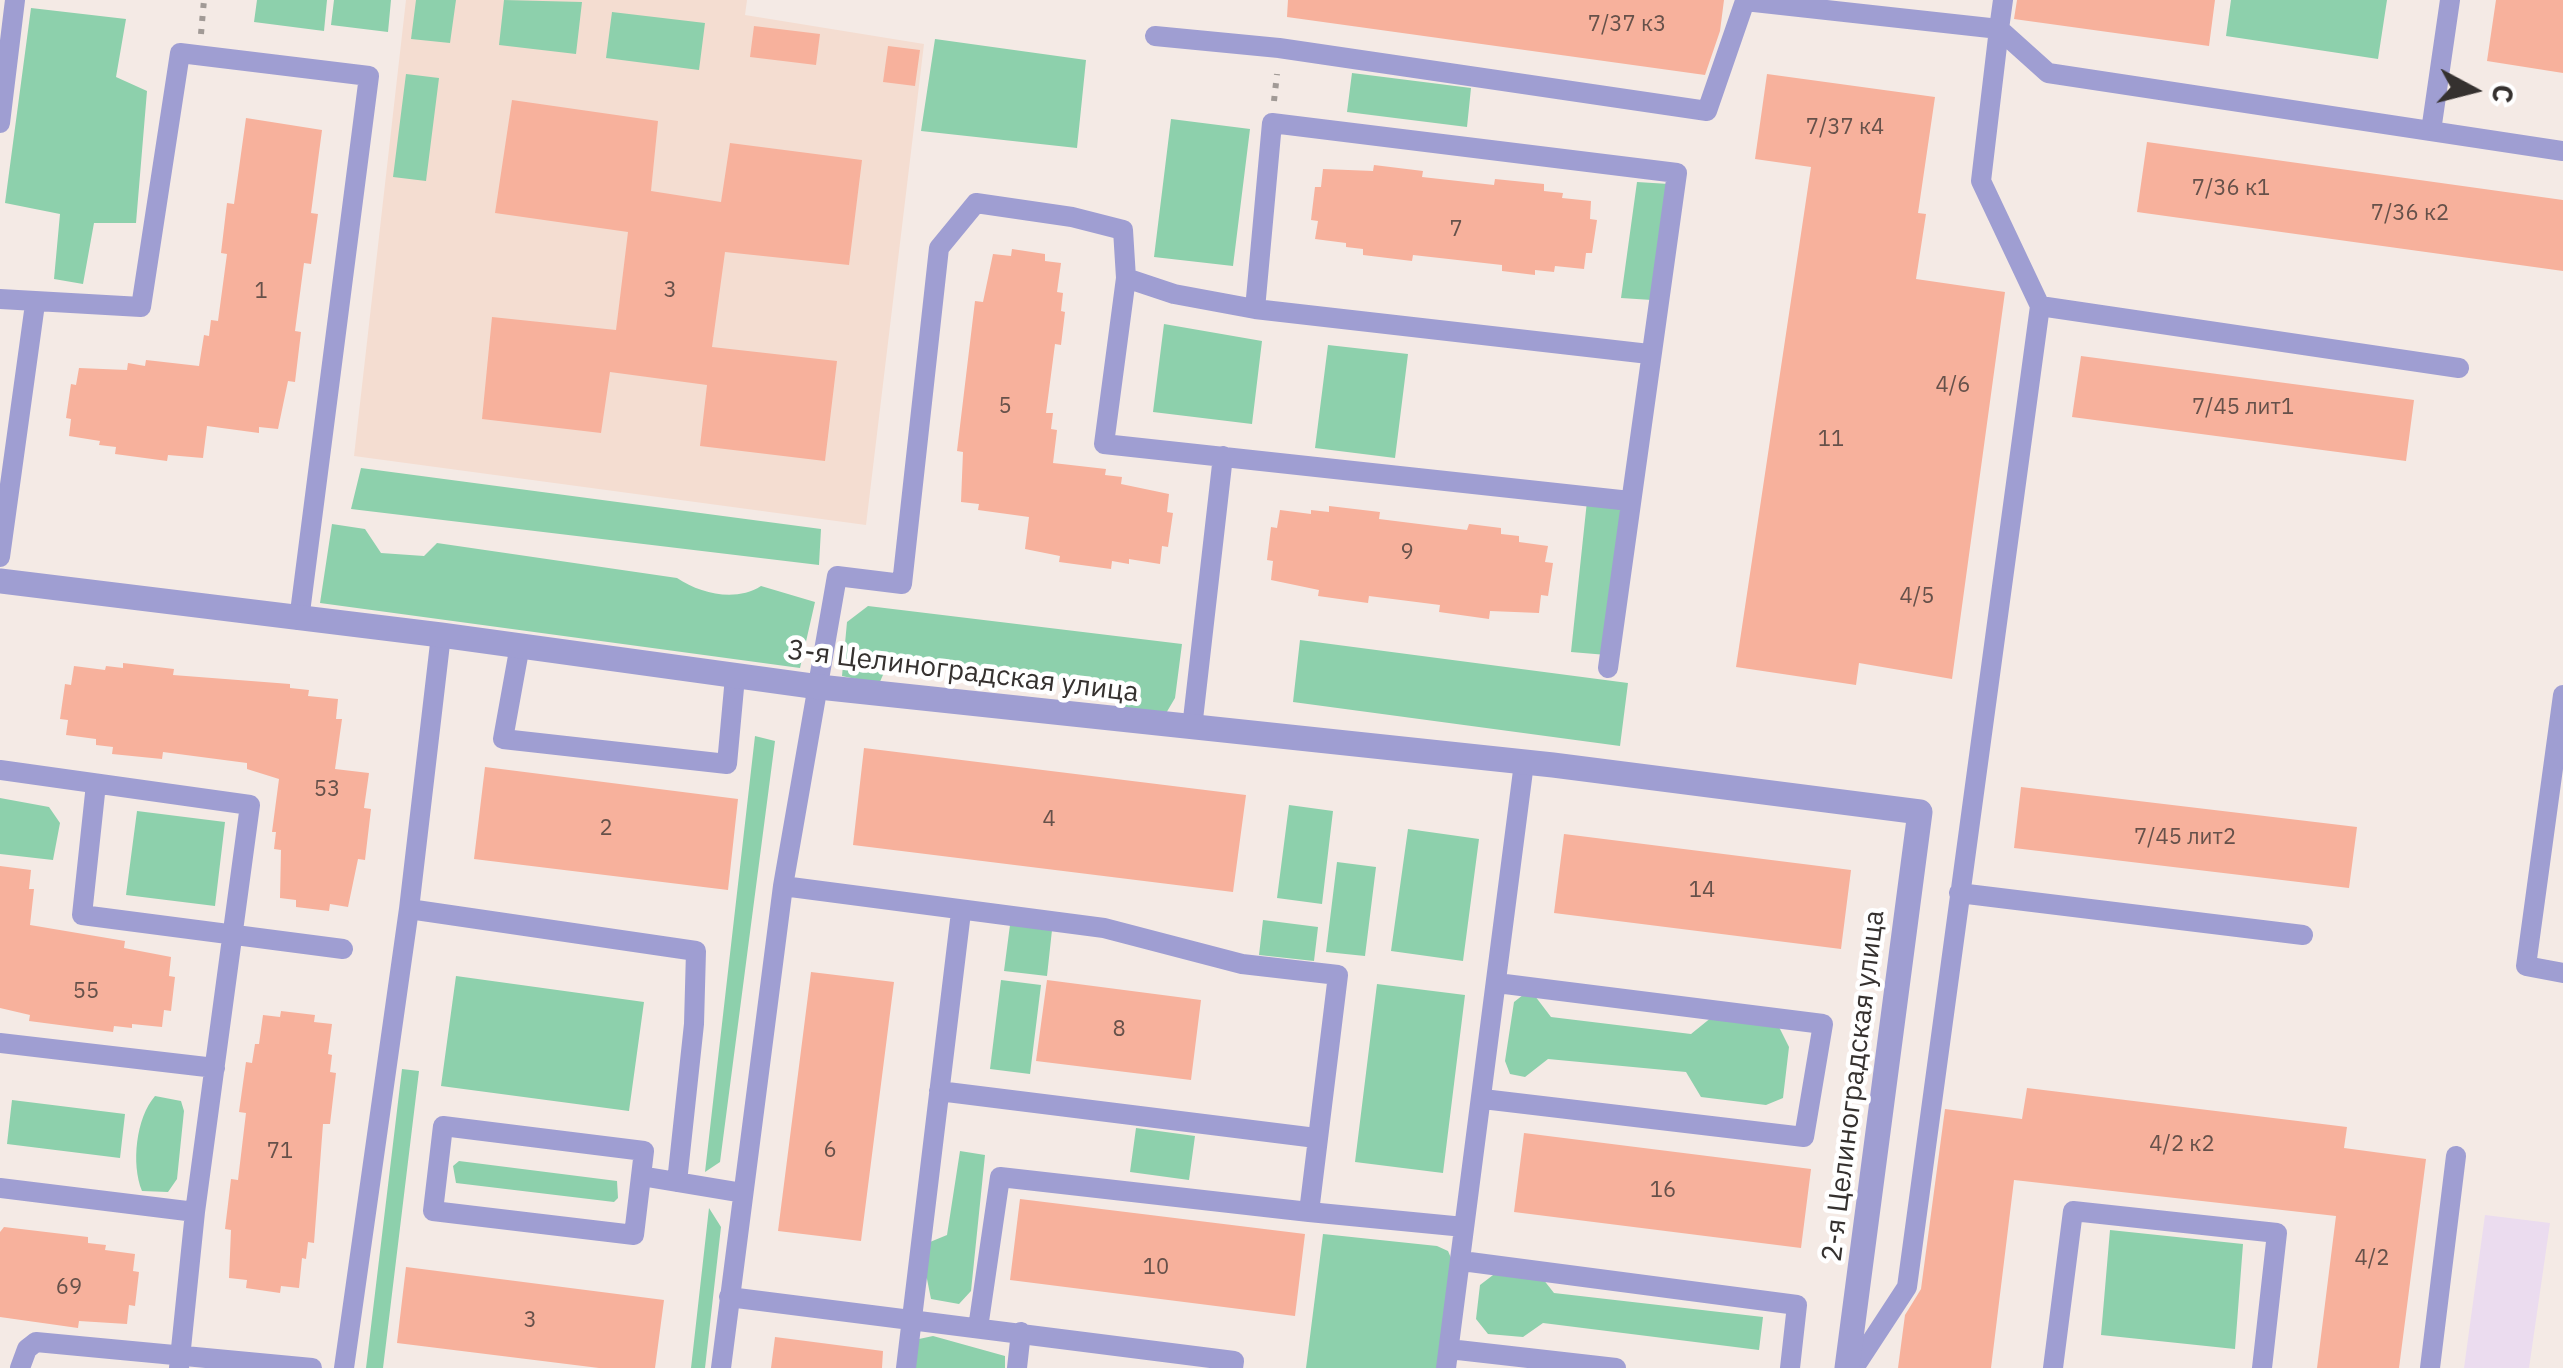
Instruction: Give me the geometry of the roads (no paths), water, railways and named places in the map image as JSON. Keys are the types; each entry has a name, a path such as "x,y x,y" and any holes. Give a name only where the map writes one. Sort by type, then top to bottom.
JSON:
{"street":[{"name":"3-я Целиноградская улица","path":"0,581 299,620 441,634 819,688 1524,763 1920,812"},
{"name":"2-я Целиноградская улица","path":"1850,1368 1920,812"}],"lane":[{"path":"0,123 15,0"},
{"path":"1155,36 1279,48 1707,110 1745,0 1999,28 2048,73 2563,150"},
{"path":"1850,1368 1906,1287 2040,306 1980,181 2003,0"},
{"path":"2430,130 2450,0"},
{"path":"0,299 34,304 141,307 180,53 369,76 299,620"},
{"path":"1255,309 1272,122 1678,173 1649,354 1608,668"},
{"path":"721,1368 783,886 838,576 902,584 939,248 976,203 1072,217 1123,230 1126,278 1104,444 1630,501"},
{"path":"1126,278 1174,294 1255,309 1649,354"},
{"path":"0,557 34,304"},
{"path":"2040,306 2459,368"},
{"path":"1192,728 1223,456"},
{"path":"344,1368 409,909 441,634"},
{"path":"520,646 503,739 727,764 735,677"},
{"path":"2563,695 2526,966 2563,972"},
{"path":"1524,763 1448,1359 1616,1368"},
{"path":"0,770 250,804 195,1212 180,1362"},
{"path":"96,784 82,915 343,949"},
{"path":"783,886 1104,928 1242,964 1338,975 1308,1212"},
{"path":"1959,893 2303,935"},
{"path":"409,909 696,951 694,1024 677,1182"},
{"path":"906,1368 961,912"},
{"path":"1483,1099 1804,1137 1822,1024 1497,983"},
{"path":"0,1043 215,1068"},
{"path":"938,1091 1316,1138"},
{"path":"444,1126 644,1151 641,1176 634,1236 433,1211 444,1126"},
{"path":"2430,1368 2456,1156"},
{"path":"641,1176 743,1193"},
{"path":"978,1328 1000,1177 1464,1227"},
{"path":"0,1188 195,1212"},
{"path":"2052,1368 2073,1211 2278,1234 2262,1368"},
{"path":"1462,1261 1797,1305 1790,1368"},
{"path":"729,1296 1234,1361 1233,1368"},
{"path":"1017,1368 1021,1332"},
{"path":"20,1368 26,1348 36,1342 180,1362 312,1368"}]}
